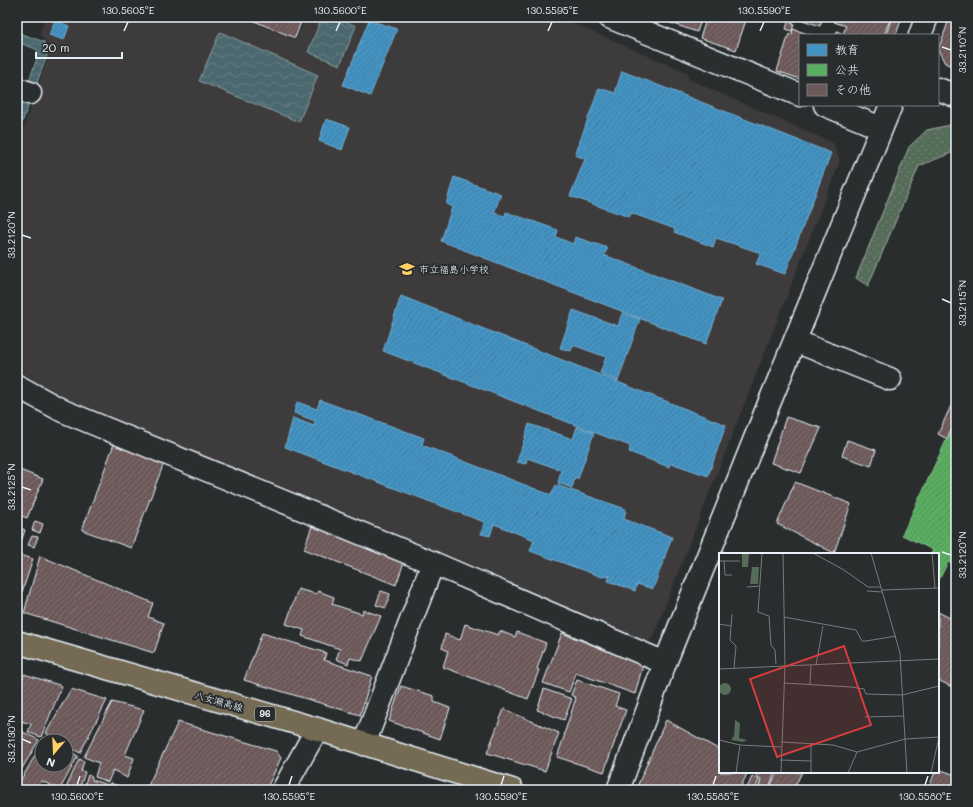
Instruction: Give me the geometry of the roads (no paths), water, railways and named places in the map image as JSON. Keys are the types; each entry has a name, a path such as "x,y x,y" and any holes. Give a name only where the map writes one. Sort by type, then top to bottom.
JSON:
{"main road":[{"name":"八女瀬高線","path":"17,642 317,729 512,790"}],"street":[{"path":"920,34 927,17"},
{"path":"613,18 799,95"},
{"path":"939,89 956,96"},
{"path":"827,106 881,128"},
{"path":"618,790 665,663 891,106"},
{"path":"795,341 890,379"},
{"path":"17,386 63,411 433,563 665,663"},
{"path":"364,744 433,563"},
{"path":"283,790 317,729"}],"water":[{"path":"322,17 335,17 356,26 340,65 308,52"},
{"path":"17,32 44,42 48,53 17,136 17,113 39,53 36,49 17,42"},
{"path":"220,32 318,75 299,122 199,81"}],"place":[{"name":"市立福島小学校","path":"407,269"}]}
